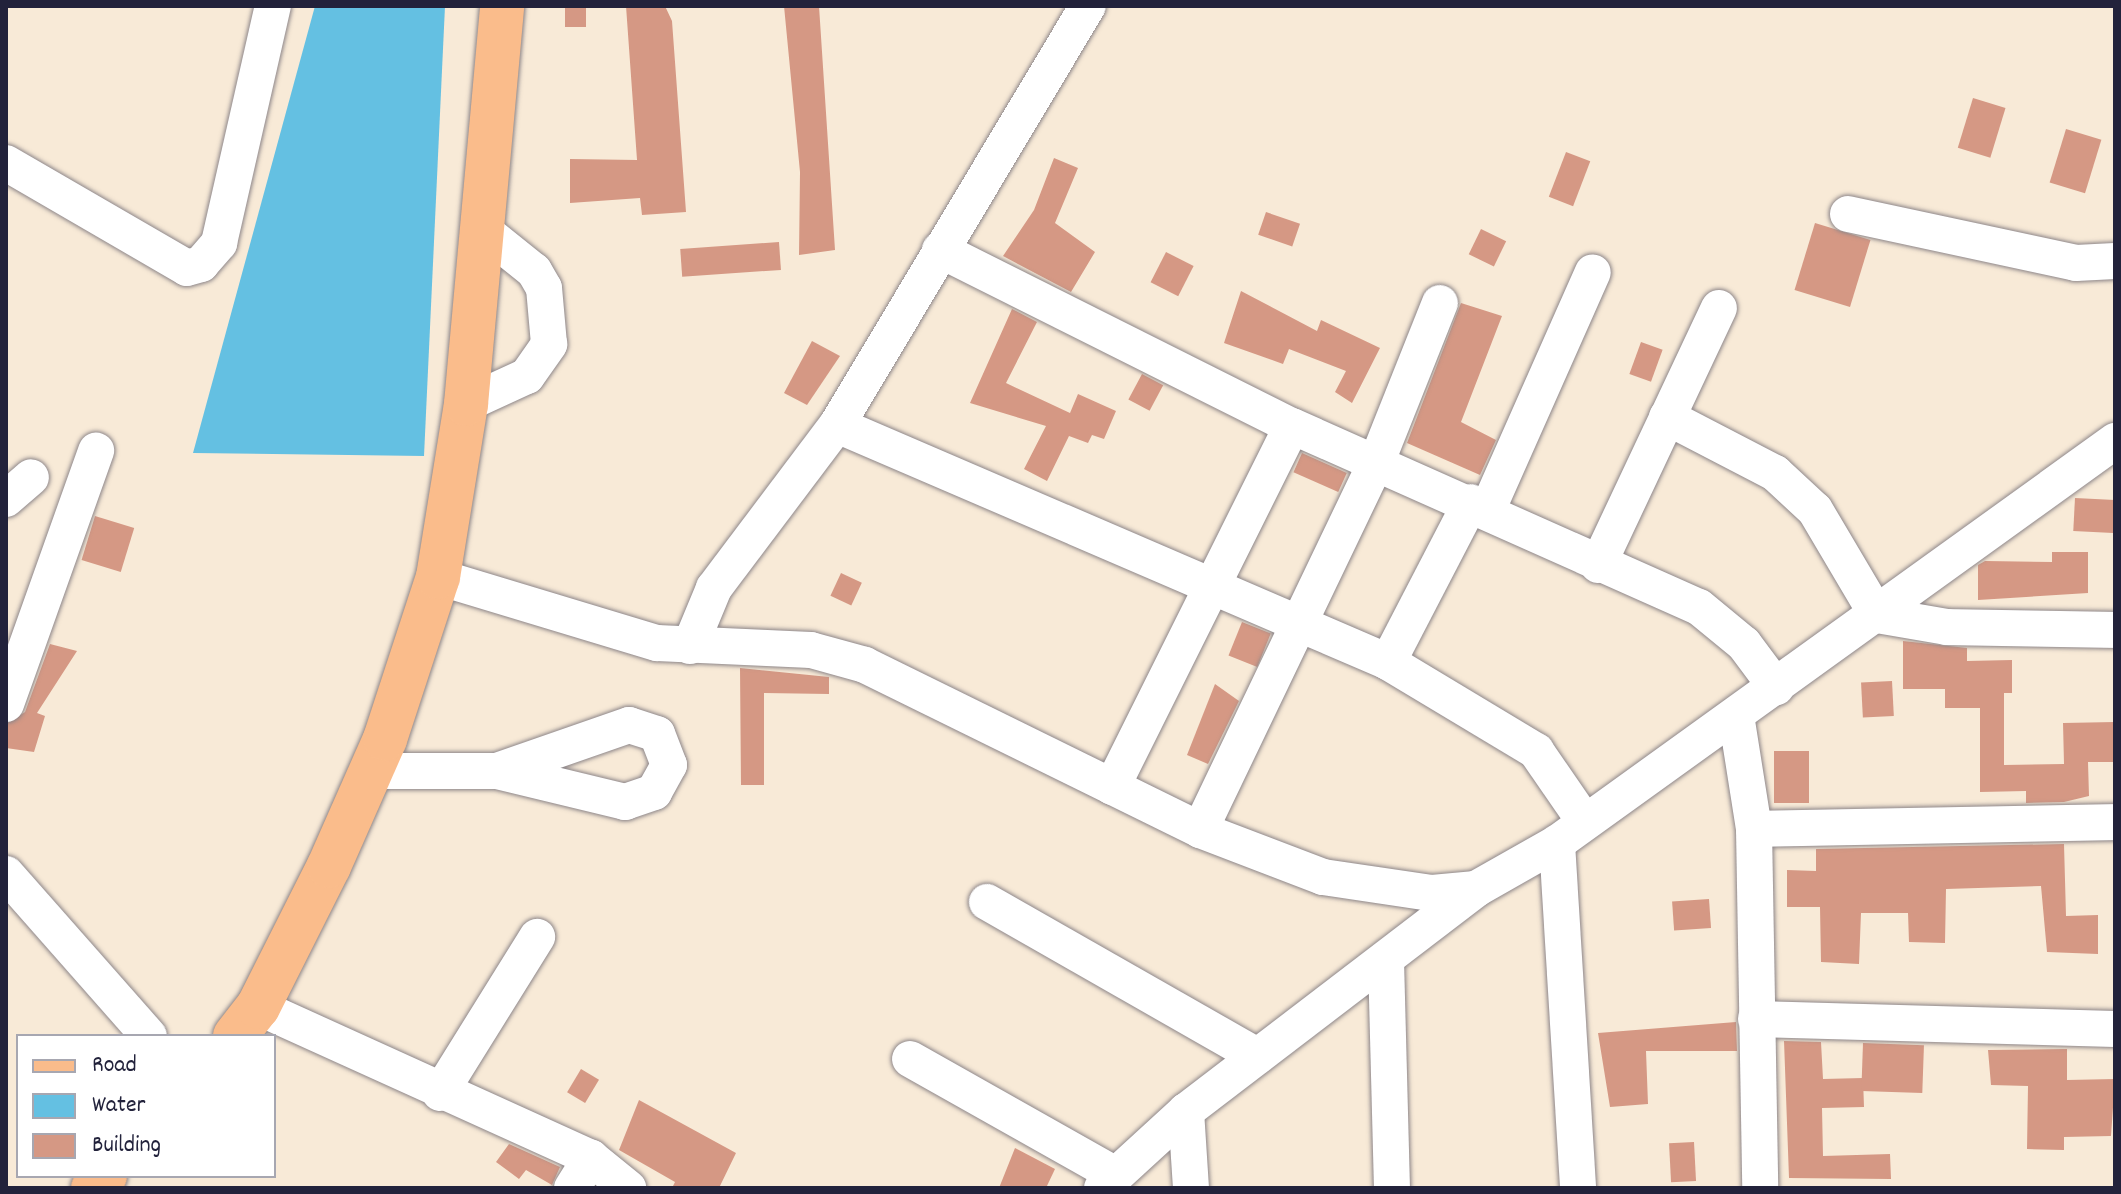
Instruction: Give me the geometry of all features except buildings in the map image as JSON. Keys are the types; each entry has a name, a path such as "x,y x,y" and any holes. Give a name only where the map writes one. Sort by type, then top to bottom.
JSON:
{"main road":[{"path":"246,1021 371,771 438,577 466,404 483,230 484,148 502,6"}],"street":[{"path":"6,163 187,268 201,264 219,243 273,6"},
{"path":"690,646 730,562 837,425 1088,6"},
{"path":"1848,214 2076,263 2115,261"},
{"path":"466,404 527,376 549,344 544,288 483,230"},
{"path":"940,250 1292,426 1479,506 1598,565 1699,607 1744,644 1776,687"},
{"path":"1388,662 1479,506 1593,272"},
{"path":"1200,830 1377,461 1440,303"},
{"path":"1598,565 1719,308"},
{"path":"1667,417 1775,473 1815,510 1877,615 1947,627 2115,630"},
{"path":"837,425 1217,585 1388,662 1536,751 1571,832 1578,1188"},
{"path":"1112,787 1217,585 1292,426"},
{"path":"910,1059 1109,1182 1186,1111 1476,889 1571,832 2115,441"},
{"path":"6,704 96,451"},
{"path":"438,577 614,632 690,646 811,650 865,665 1200,830 1363,888 1476,889"},
{"path":"1736,715 1754,829 1760,1188"},
{"path":"371,771 497,771"},
{"path":"1754,829 2115,822"},
{"path":"6,874 147,1034"},
{"path":"987,902 1257,1056"},
{"path":"440,1093 537,937"},
{"path":"1386,960 1392,1188"},
{"path":"1756,1019 2115,1029"},
{"path":"246,1021 440,1093 582,1173 628,1188"},
{"path":"1186,1111 1191,1188"}],"water":[{"path":"315,6 445,6 424,456 193,453"}]}
